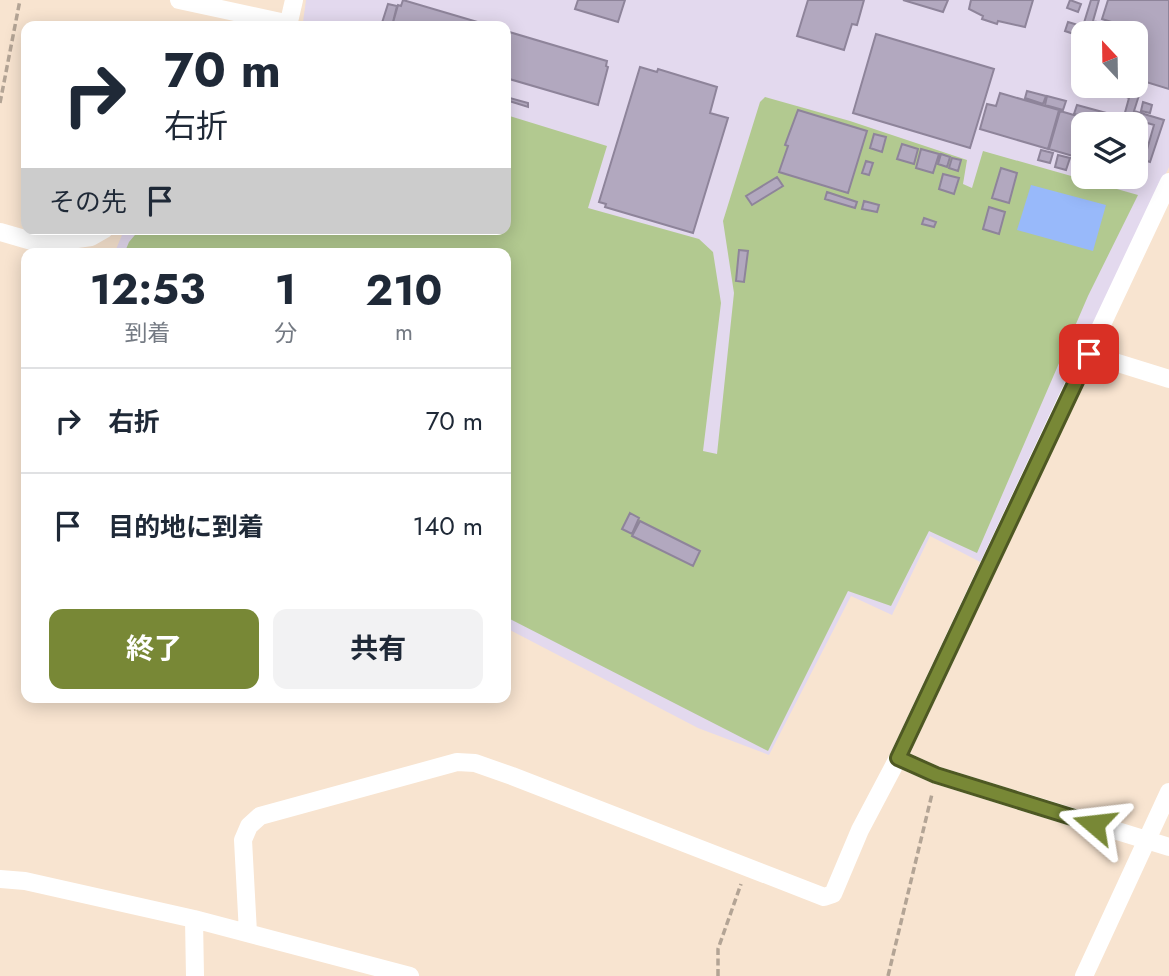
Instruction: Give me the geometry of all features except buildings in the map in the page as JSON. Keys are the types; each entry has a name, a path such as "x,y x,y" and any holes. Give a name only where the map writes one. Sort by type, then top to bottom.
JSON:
{"street":[{"path":"179,0 271,21"},
{"path":"290,21 295,0"},
{"path":"248,933 243,840 249,826 260,816 457,762 487,767 824,897 833,894 860,830 898,758 1169,182"},
{"path":"0,232 42,244 94,235"},
{"path":"1089,354 1169,379"},
{"path":"898,758 936,775 1169,848"},
{"path":"1084,976 1169,792"},
{"path":"0,879 25,881 194,919 402,975"},
{"path":"194,919 195,976"}],"path":[{"path":"0,103 20,0"},
{"path":"888,976 936,775"},
{"path":"718,976 718,949 747,867"}],"shaded area":[{"path":"306,0 1169,0 1169,167 984,564 930,536 892,615 851,596 769,755 698,728 511,631 511,248 117,248 122,235 511,235 511,21 303,21"}],"green space":[{"path":"765,97 850,121 967,160 963,184 972,188 983,151 1071,176 1071,189 1117,189 1138,195 1088,296 977,553 929,531 891,606 848,591 768,751 511,620 511,248 126,248 135,235 511,235 511,117 607,146 588,208 699,239 713,252 721,303 703,451 717,454 734,293 723,221 760,102"}],"water":[{"path":"1031,185 1106,205 1093,251 1017,230"}],"route":[{"path":"1089,354 898,758 936,775 1094,824"}]}
